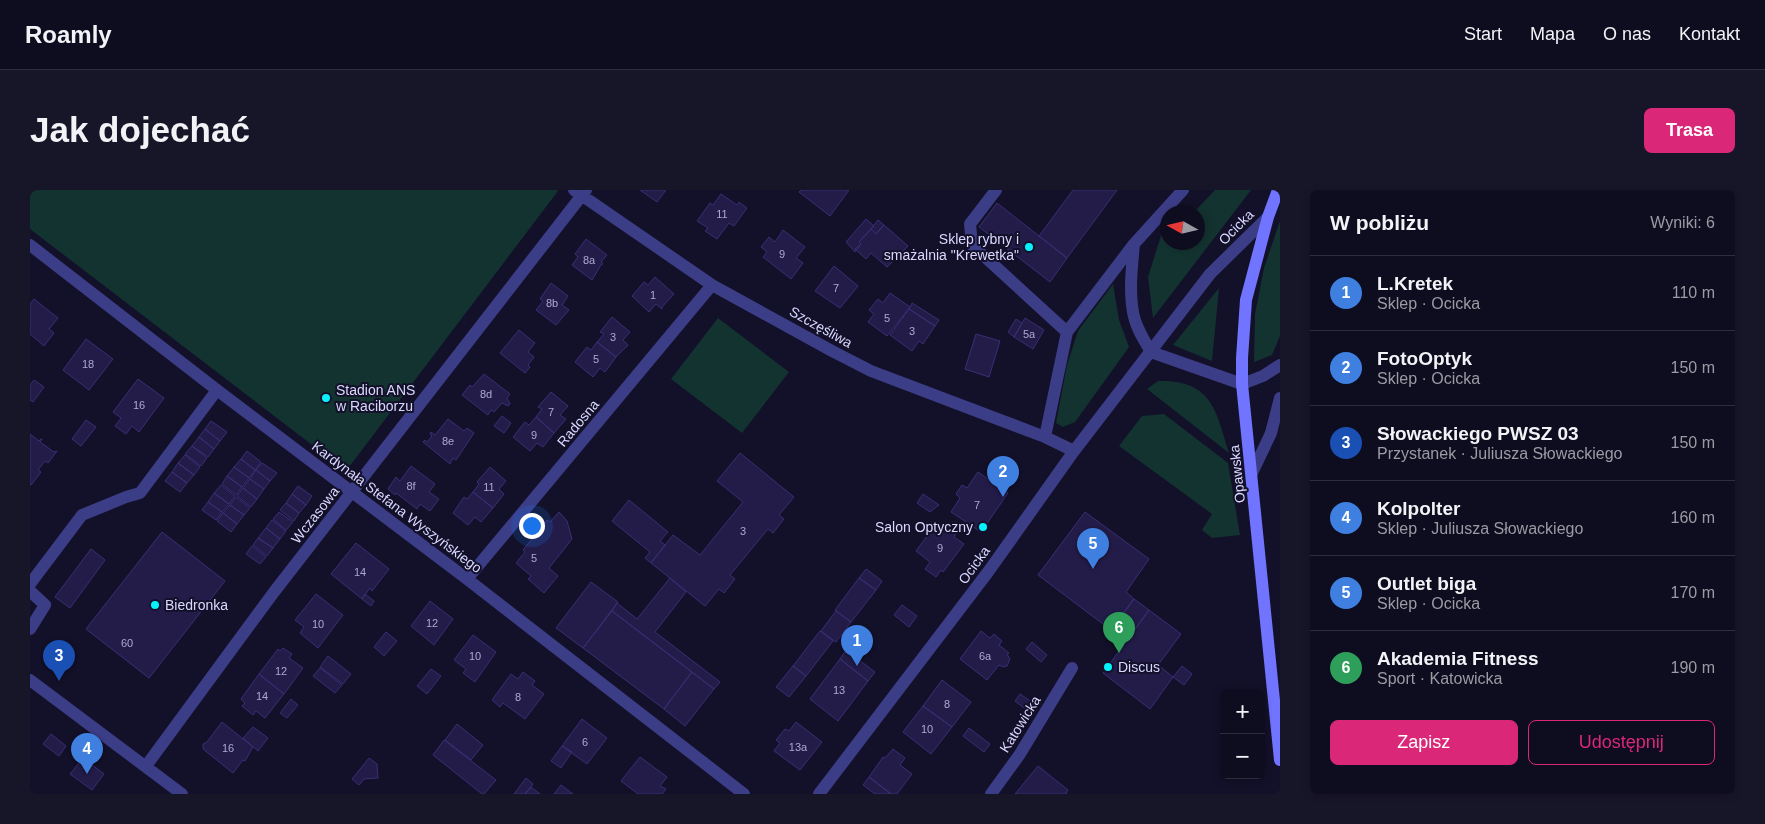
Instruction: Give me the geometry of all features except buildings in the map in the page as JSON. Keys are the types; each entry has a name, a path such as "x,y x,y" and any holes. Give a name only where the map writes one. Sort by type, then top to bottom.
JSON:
{"main road":[{"name":"Opawska","path":"1278,190 1268,217 1246,300 1242,384 1280,760"}],"street":[{"path":"996,190 970,224 972,245 1066,332"},
{"path":"1045,437 1066,332 1134,244 1182,190"},
{"name":"Szczęśliwa","path":"581,192 712,285 832,351 871,371 1045,437 1074,451"},
{"name":"Wczasowa","path":"146,766 274,592 353,492 581,192"},
{"name":"Ocicka","path":"818,794 983,578 1074,451 1210,274 1268,217"},
{"path":"1134,244 1133,313 1140,332 1151,352 1242,384 1263,376 1280,365"},
{"name":"Kardynała Stefana Wyszyńskiego","path":"30,245 217,390 467,579 744,794"},
{"name":"Radosna","path":"467,579 712,285"},
{"path":"30,584 82,515 126,497 140,494 217,390"},
{"path":"1252,473 1272,433 1280,398"},
{"path":"30,591 45,605 30,629"},
{"name":"Katowicka","path":"990,794 1020,754 1072,668"},
{"path":"30,680 182,794"}],"green space":[{"name":"Stadion ANS w Raciborzu","path":"30,190 558,191 346,471 30,229"},
{"path":"1215,190 1251,190 1153,318 1148,277 1160,239 1160,250 1205,250 1205,205 1201,205"},
{"path":"1280,221 1280,336 1272,355 1254,362 1255,314 1264,268"},
{"path":"1113,284 1119,320 1129,347 1075,422 1063,427 1056,423 1067,365 1078,331"},
{"path":"1219,288 1212,361 1173,345"},
{"path":"718,318 789,372 742,433 671,379"},
{"path":"1158,381 1176,382 1190,386 1201,392 1209,400 1220,423 1229,453 1147,389"},
{"path":"1164,414 1228,463 1240,535 1212,538 1202,530 1212,514 1119,446 1142,416"}],"place":[{"name":"Sklep rybny i smażalnia \"Krewetka\"","path":"1029,247"},
{"name":"Stadion ANS w Raciborzu","path":"326,398"},
{"name":"FotoOptyk","path":"1003,497"},
{"name":"Salon Optyczny","path":"983,527"},
{"name":"Outlet biga","path":"1093,569"},
{"name":"Biedronka","path":"155,605"},
{"name":"Akademia Fitness","path":"1119,653"},
{"name":"L.Kretek","path":"857,666"},
{"name":"Discus","path":"1108,667"},
{"name":"Słowackiego PWSZ 03","path":"59,681"},
{"name":"Kolpolter","path":"87,774"}]}
